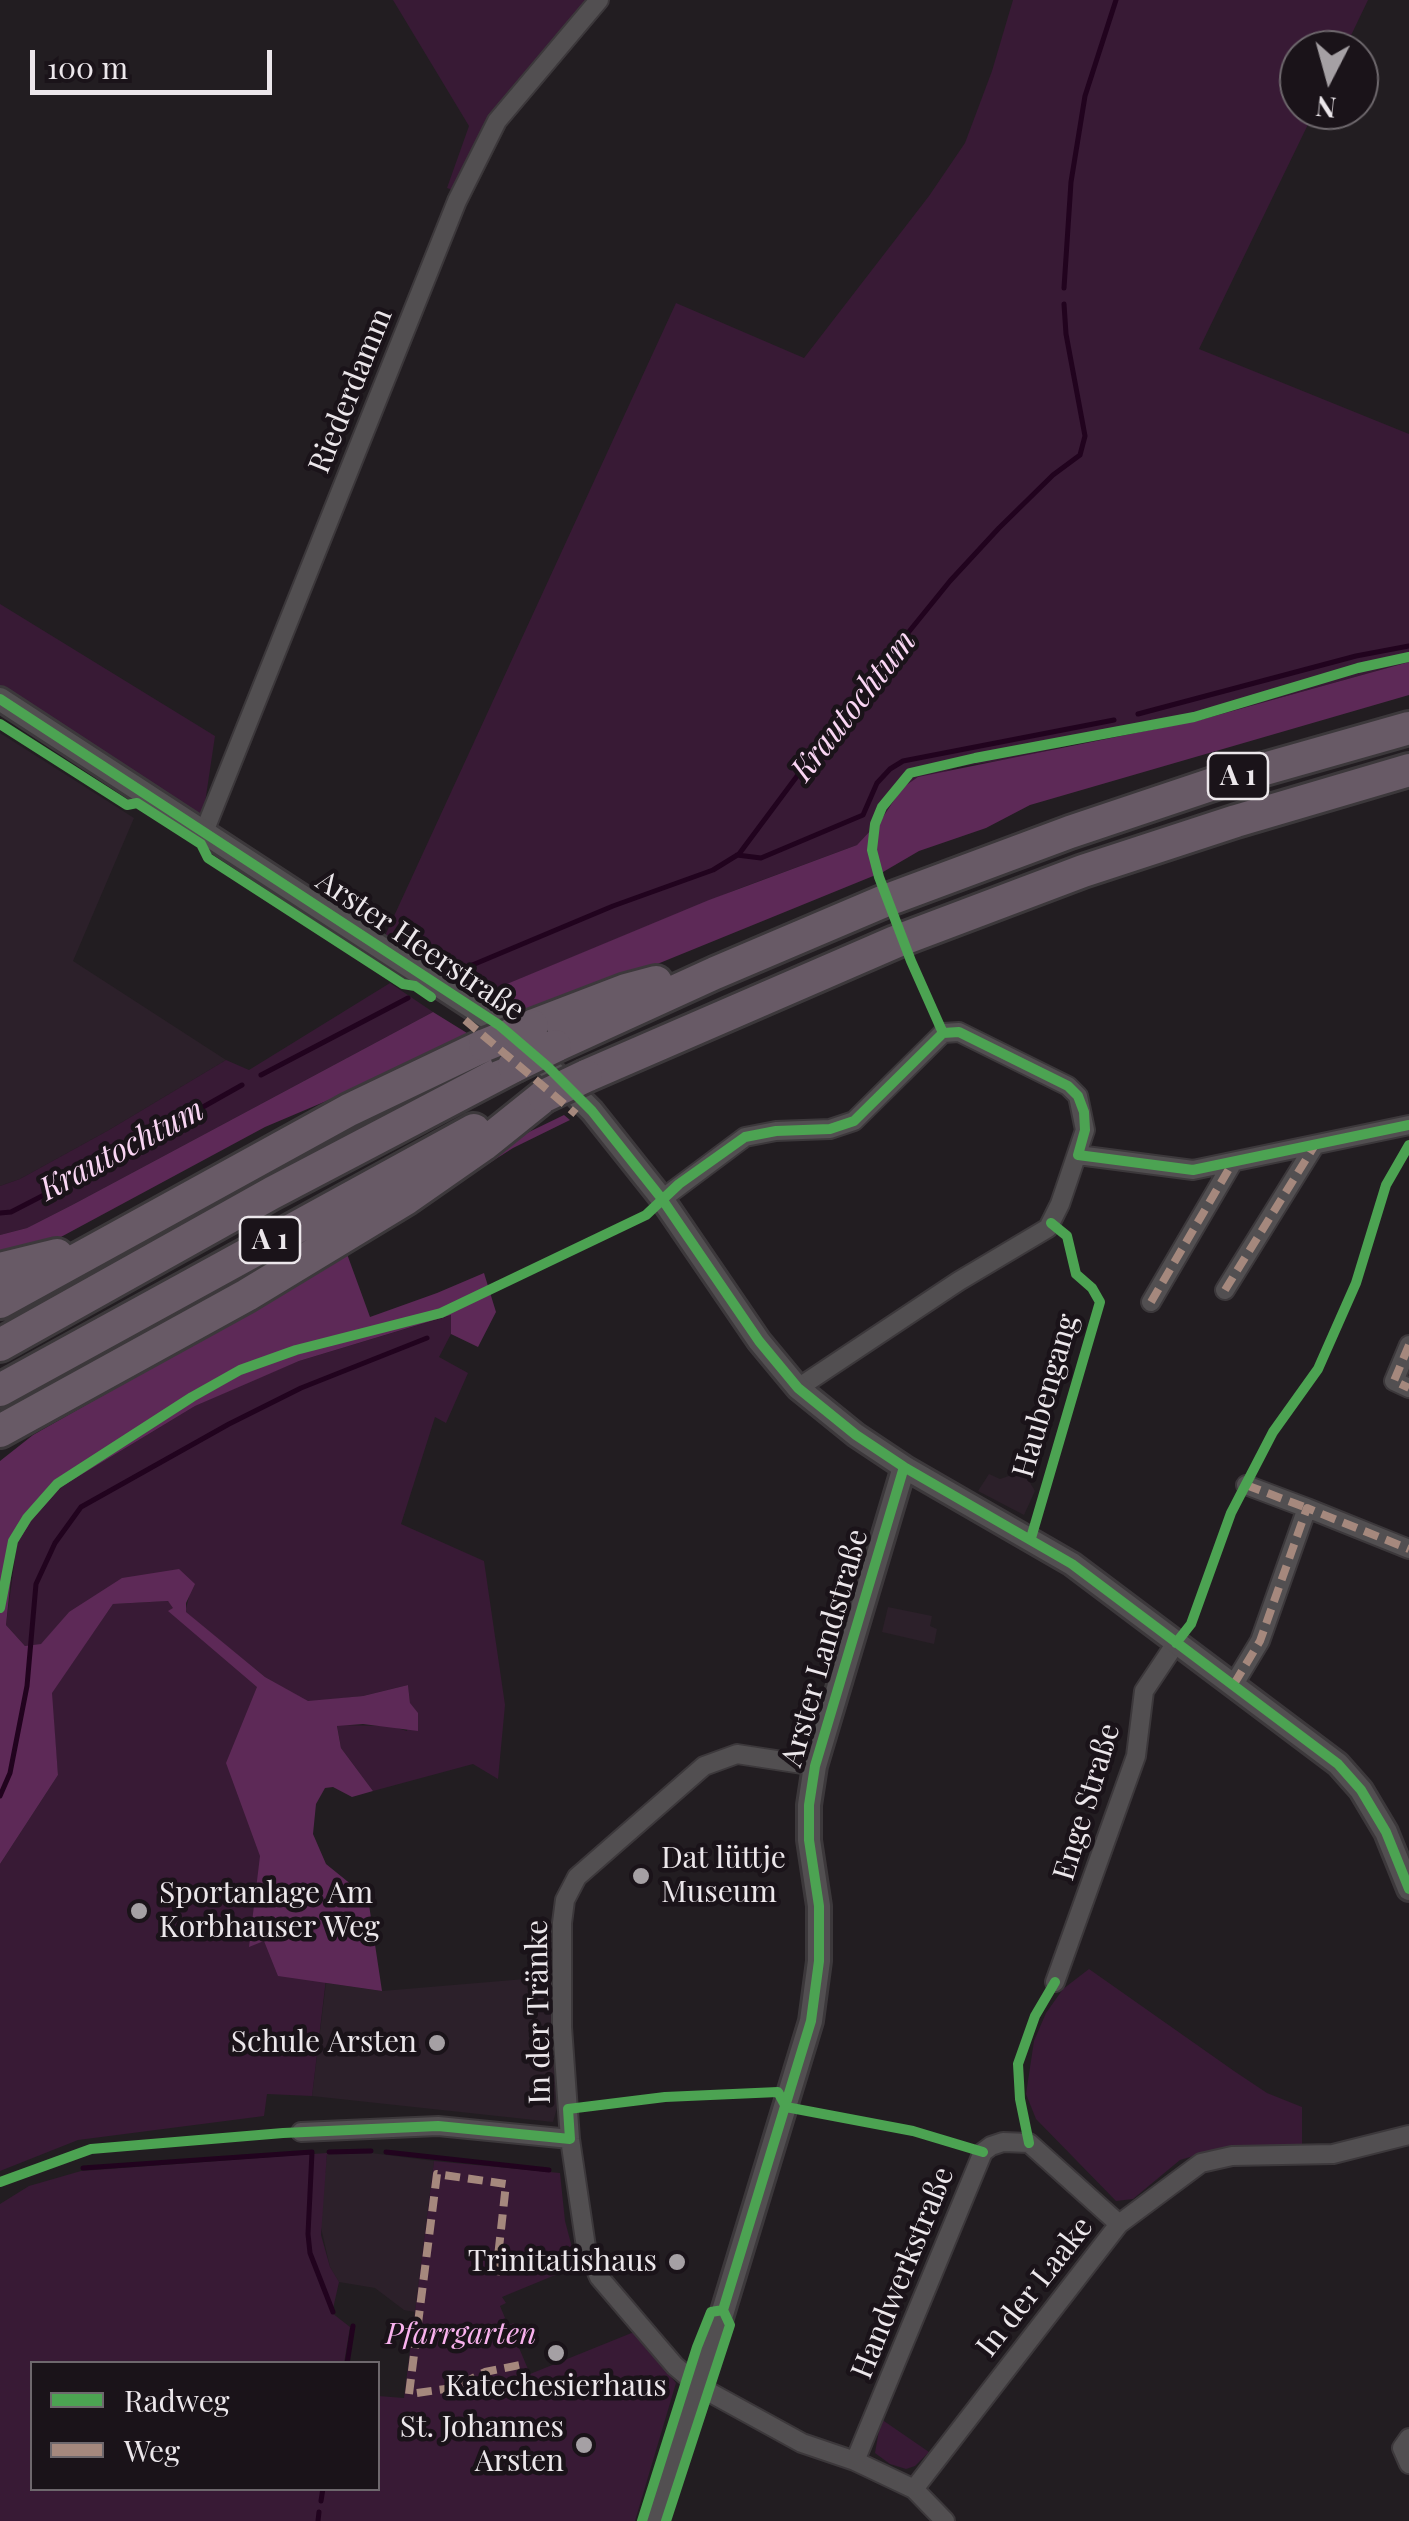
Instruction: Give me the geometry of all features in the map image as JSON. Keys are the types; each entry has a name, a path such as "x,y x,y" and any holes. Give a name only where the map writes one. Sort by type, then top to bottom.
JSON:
{"highway":[{"name":"A 1","path":"0,1344 272,1193 514,1066 544,1036 715,973 882,902 1070,832 1222,781 1409,728"},
{"name":"A 1","path":"0,1390 288,1230 586,1076 895,942 1083,871 1409,770"},
{"path":"0,1302 349,1110 485,1046 544,1036"},
{"path":"0,1432 247,1295 407,1198 544,1096"},
{"path":"0,1269 109,1240"},
{"path":"0,1447 48,1405"}],"street":[{"name":"Riederdamm","path":"204,832 457,201 497,121 599,0"},
{"name":"Arster Heerstraße","path":"0,699 498,1026 548,1067 592,1111 662,1199 759,1340 798,1388 856,1436 904,1467 1072,1564 1338,1764 1361,1790 1386,1832 1409,1888"},
{"path":"662,1199 746,1137 776,1131 830,1129 854,1121 943,1034 959,1032 1068,1086 1078,1096 1085,1130 1048,1228 945,1290 798,1388"},
{"path":"1078,1155 1193,1170 1409,1125"},
{"path":"1225,1290 1315,1144"},
{"path":"1151,1302 1233,1162"},
{"path":"1376,1374 1402,1384 1409,1344"},
{"name":"Arster Landstraße","path":"655,2521 812,2020 819,1961 819,1906 809,1840 815,1766 904,1467"},
{"path":"1246,1485 1409,1549"},
{"path":"1234,1684 1260,1642 1307,1508"},
{"name":"Enge Straße","path":"1056,1982 1136,1756 1144,1692 1176,1642"},
{"name":"In der Tränke","path":"815,1766 752,1756 721,1758 704,1766 577,1876 566,1900 562,1923 562,2028 570,2139 586,2247 599,2277 675,2366 700,2387 802,2444 855,2462 914,2489"},
{"path":"301,2132 438,2126 570,2139"},
{"name":"In der Laake","path":"914,2489 1118,2224 1201,2163 1232,2156 1332,2154 1409,2134"},
{"name":"Handwerkstraße","path":"855,2462 983,2152 1003,2142 1029,2143 1118,2224"},
{"path":"1409,2438 1402,2448 1409,2464"},
{"path":"914,2489 945,2521"}],"shaded area":[{"path":"1409,662 1409,695 1030,805 986,828 919,851 883,872 510,1024 473,998 709,900 857,845 883,817 902,788 918,777 1200,720"},
{"path":"0,733 134,818 73,961 226,1060 109,1130 0,1186"},
{"path":"433,1012 475,1038 265,1127 59,1238 0,1253 0,1235 27,1228 74,1204"},
{"path":"564,1115 570,1120 513,1148 347,1254 370,1317 484,1273 496,1312 478,1347 451,1334 451,1315 299,1361 195,1406 61,1487 17,1543 6,1625 25,1646 41,1644 69,1612 122,1578 179,1569 195,1584 186,1612 265,1677 308,1701 363,1696 408,1685 410,1703 418,1713 418,1731 363,1724 337,1726 341,1748 373,1791 352,1797 333,1787 325,1788 316,1804 313,1834 326,1864 368,1898 382,1991 278,1976 264,1941 249,1947 260,1856 226,1763 257,1687 168,1611 173,1608 168,1601 113,1604 52,1693 58,1775 0,1864 0,1461 33,1435 179,1352 498,1147"},
{"path":"1023,1471 1035,1491 1024,1515 978,1491 989,1474 1000,1479"},
{"path":"888,1607 932,1616 930,1626 937,1629 934,1644 882,1632"},
{"name":"Schule Arsten","path":"549,1977 559,2101 553,2122 312,2096 326,1983 382,1991"},
{"path":"327,2153 371,2153 434,2161 415,2312 404,2310 375,2288 339,2282 330,2267 320,2223"}],"green space":[{"path":"393,0 587,0 493,116 475,145 456,191 447,188 469,126"},
{"path":"1013,0 1368,0 1354,30 1279,30 1279,130 1305,130 1199,349 1409,434 1409,662 1200,720 958,767 902,788 883,817 857,845 738,889 473,998 383,940 676,303 804,358 965,143"},
{"path":"0,604 215,736 202,823 0,691"},
{"path":"390,983 433,1012 74,1204 27,1228 0,1235 0,1186 109,1130 226,1060 249,1070"},
{"path":"452,1315 451,1334 439,1357 468,1373 446,1423 435,1417 401,1524 484,1561 505,1705 498,1779 473,1764 373,1791 341,1748 337,1725 390,1726 407,1731 408,1685 363,1696 308,1702 265,1677 185,1612 191,1589 69,1612 41,1645 25,1646 6,1625 17,1543 61,1487 195,1406 246,1383 299,1361"},
{"name":"Sportanlage Am Korbhauser Weg","path":"168,1601 261,1687 328,1962 312,2096 267,2094 264,2116 78,2140 0,2171 0,1864 58,1775 51,1693 113,1604"},
{"path":"1089,1969 1267,2093 1302,2107 1302,2145 1224,2147 1180,2160 1133,2199 1116,2201 1036,2119 1026,2094 1034,2041 1046,2013 1063,1989"},
{"name":"Pfarrgarten","path":"327,2153 321,2235 330,2267 339,2282 332,2313 350,2327 344,2361 30,2361 30,2491 380,2491 380,2396 404,2398 434,2161 560,2173 565,2221 577,2266 502,2297 506,2303 500,2306 508,2325 514,2323 516,2328 512,2331 530,2374 634,2332 676,2383 635,2521 0,2521 0,2204 29,2186 81,2171"},
{"path":"881,2419 929,2452 906,2469 890,2464 875,2453"}],"waterway":[{"name":"Krautochtum","path":"1064,288 1071,182 1085,96 1116,0"},
{"name":"Krautochtum","path":"458,971 613,906 713,870 739,854 856,697 950,581 1053,475 1080,455 1085,436 1064,304"},
{"path":"1138,714 1356,656 1409,646"},
{"path":"737,855 761,858 863,815 877,783 903,761 1114,720"},
{"name":"Krautochtum","path":"261,1075 408,998"},
{"name":"Krautochtum","path":"0,1213 11,1212 77,1178 242,1085"},
{"path":"0,1796 10,1773 27,1686 36,1584 55,1543 81,1507 301,1388 427,1338"},
{"path":"329,2152 371,2151"},
{"path":"83,2168 312,2152 310,2253 333,2312"},
{"path":"386,2152 549,2170"},
{"path":"347,2361 353,2326"},
{"path":"321,2501 323,2491"},
{"path":"318,2521 319,2512"}],"marked path":[{"path":"465,1020 576,1114"},
{"path":"1225,1290 1315,1145"},
{"path":"1151,1302 1233,1162"},
{"path":"1409,1345 1394,1381 1409,1388"},
{"path":"1246,1485 1307,1508"},
{"path":"1234,1684 1260,1641 1307,1508 1409,1549"},
{"path":"496,2275 506,2184 437,2174 409,2394 453,2388 485,2372 525,2364"}],"cycle path":[{"path":"943,1033 911,961 872,850 882,807 910,773 1194,717 1358,668 1409,657"},
{"path":"0,699 499,1025 592,1111 662,1199 759,1341 798,1388 856,1435 904,1467 1072,1564 1338,1764 1361,1790 1386,1832 1409,1889"},
{"path":"0,724 127,805 137,803 201,844 208,858 403,984 415,986 431,997"},
{"path":"0,1608 13,1541 57,1484 192,1397 240,1370 296,1350 441,1313 646,1215 679,1184 745,1137 776,1131 830,1129 854,1121 943,1033 959,1032 1068,1086 1078,1096 1084,1112 1085,1130 1078,1155 1193,1170 1409,1125"},
{"path":"1176,1643 1191,1624 1231,1513 1273,1432 1318,1369 1356,1283 1386,1185 1409,1145"},
{"name":"Haubengang","path":"1031,1538 1100,1302 1092,1288 1076,1274 1067,1236 1051,1223"},
{"path":"723,2310 811,2021 819,1961 819,1906 809,1840 815,1766 904,1467"},
{"path":"1029,2143 1018,2064 1035,2016 1055,1982"},
{"path":"0,2182 91,2149 283,2133 438,2126 570,2139 568,2109 665,2097 778,2092 786,2107"},
{"path":"786,2107 913,2131 983,2152"},
{"path":"642,2521 697,2347 711,2312 723,2310"},
{"path":"666,2521 730,2325 723,2310"}],"place":[{"name":"Dat lüttje Museum","path":"641,1876"},
{"name":"Sportanlage Am Korbhauser Weg","path":"139,1911"},
{"name":"Schule Arsten","path":"437,2043"},
{"name":"Trinitatishaus","path":"677,2262"},
{"name":"Katechesierhaus","path":"556,2353"},
{"name":"St. Johannes Arsten","path":"584,2445"}]}
